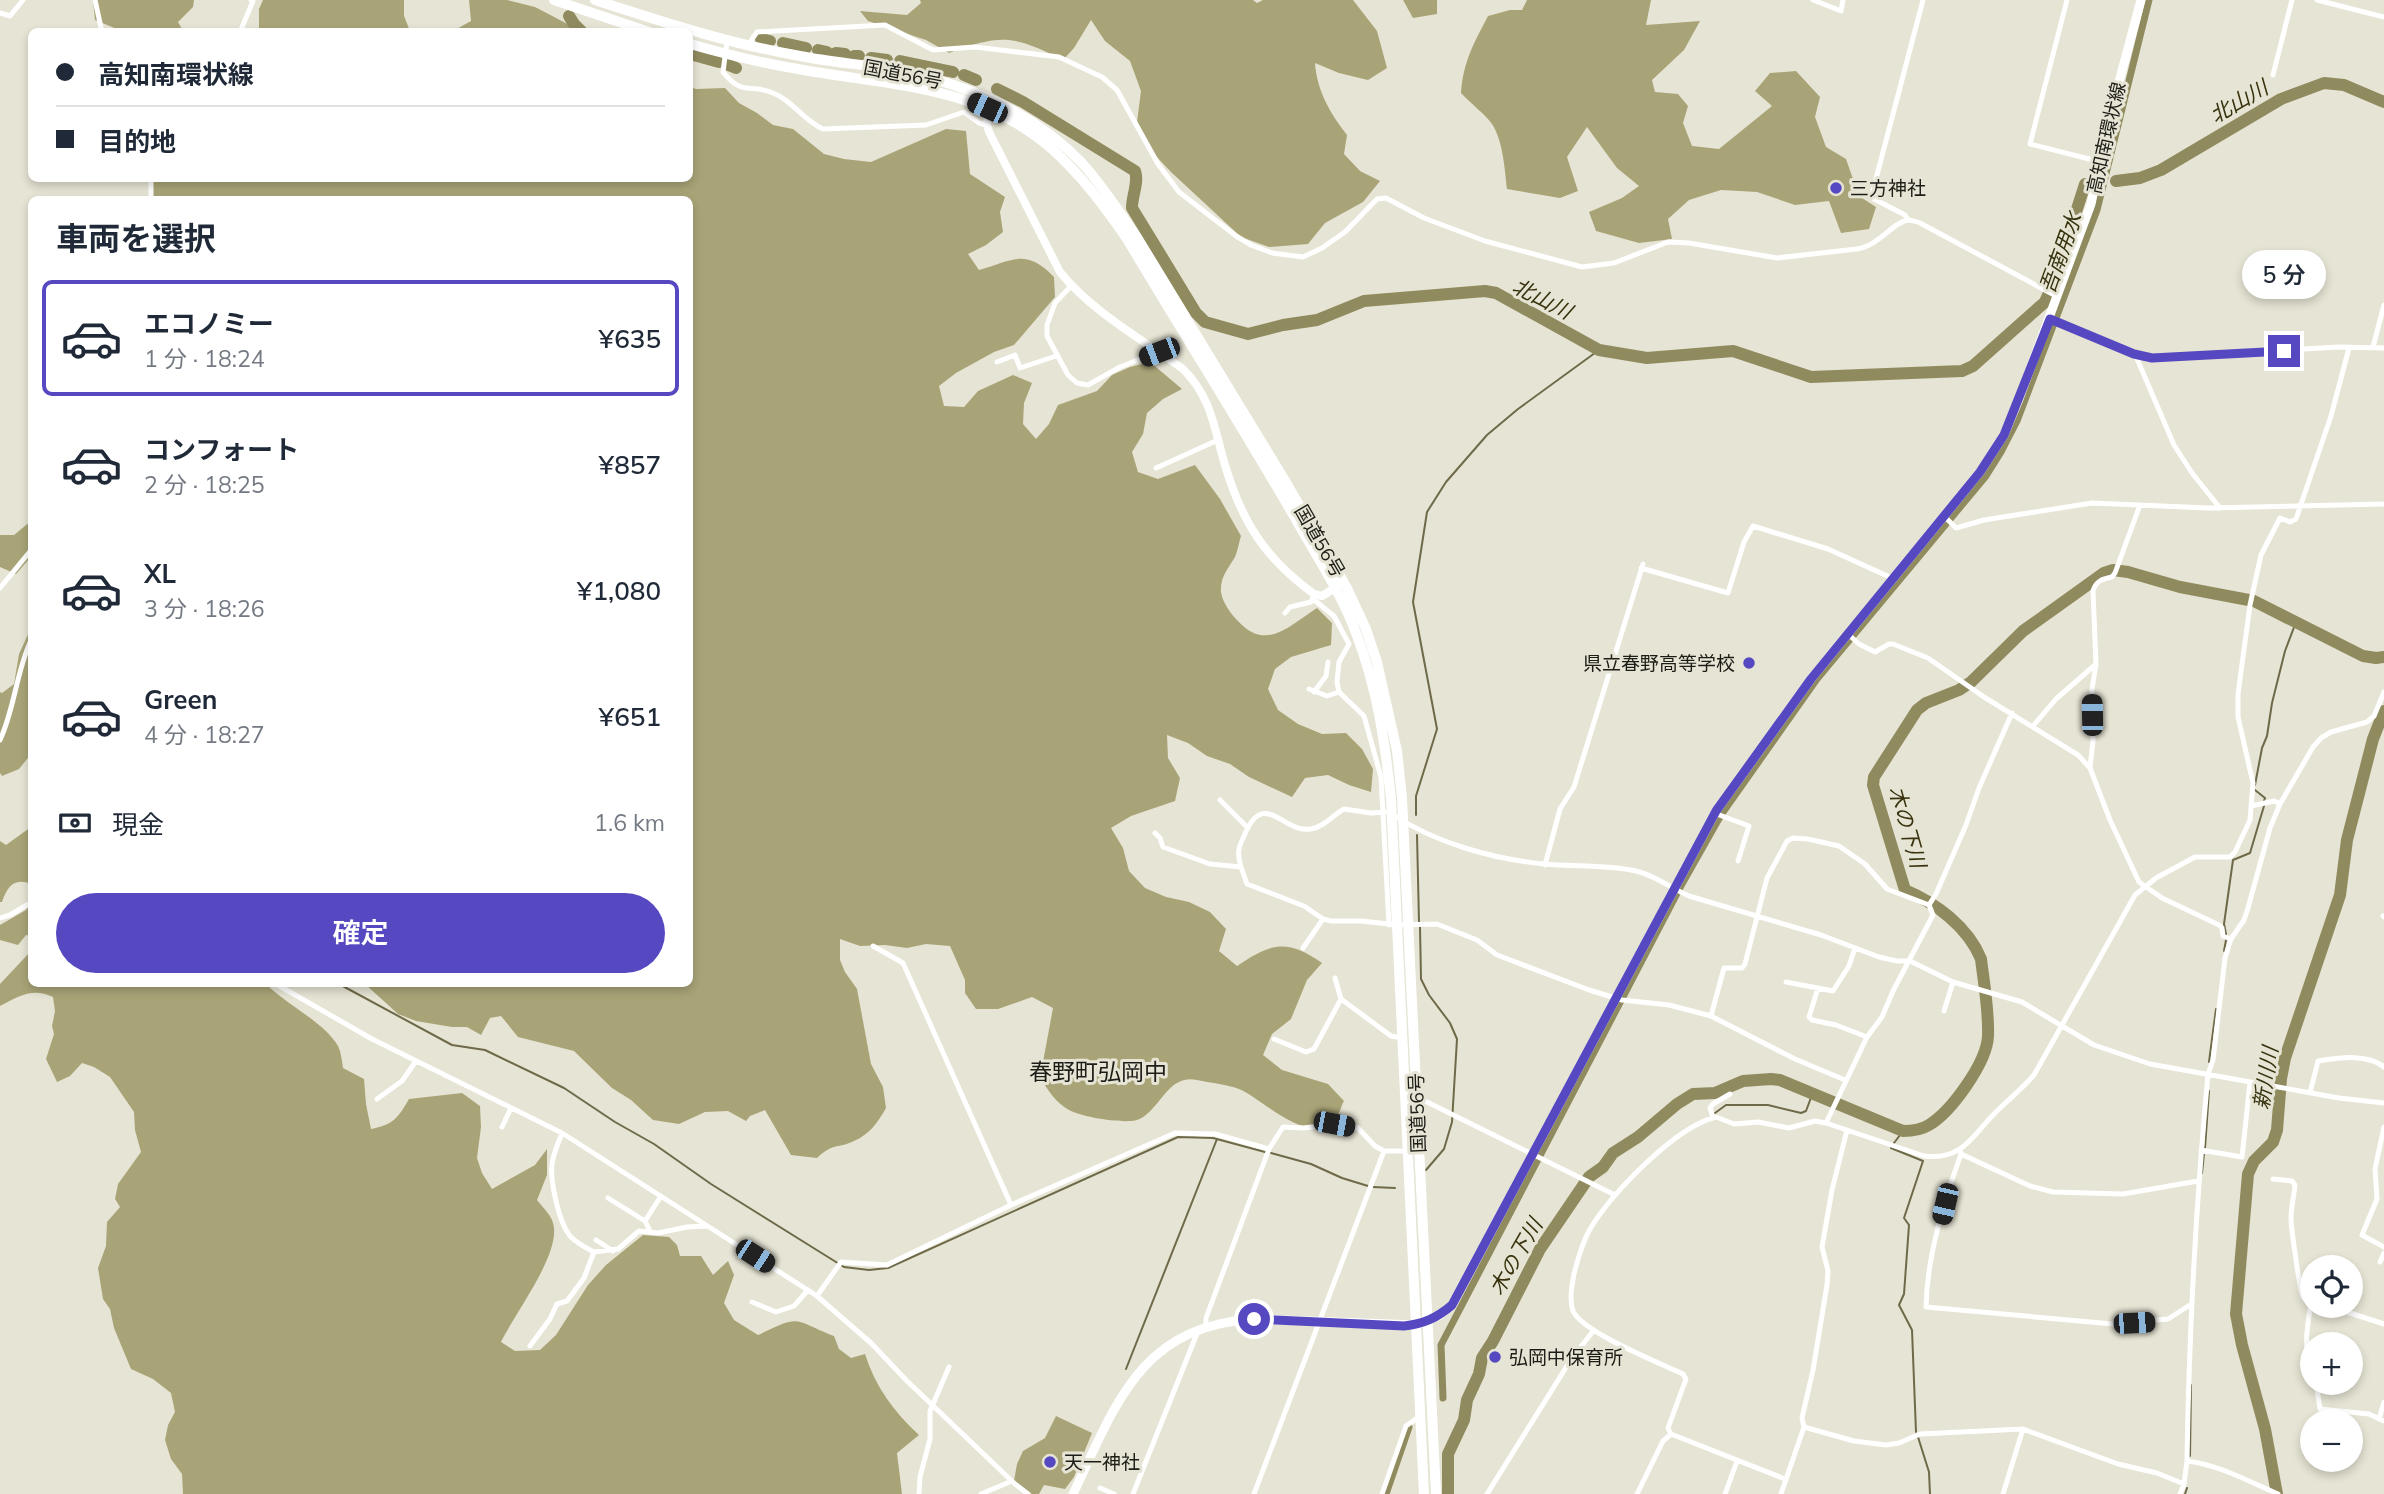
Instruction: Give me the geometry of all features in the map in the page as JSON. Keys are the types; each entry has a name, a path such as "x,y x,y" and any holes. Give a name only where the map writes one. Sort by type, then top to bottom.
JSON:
{"highway":[{"path":"554,0 637,28"},
{"name":"国道56号","path":"595,0 685,28"},
{"name":"国道56号","path":"693,30 800,57 922,76 988,103"},
{"name":"国道56号","path":"693,45 798,69 919,87 988,103 1018,112 1047,132 1091,174 1136,236 1335,588 1355,630 1377,701 1386,752 1389,813 1407,925 1403,1038 1424,1494"},
{"name":"国道56号","path":"1217,379 1337,569 1366,629 1389,710 1397,751 1404,822 1436,1494"}],"main road":[{"name":"高知南環状線","path":"1073,1494 1113,1409 1130,1382 1147,1362 1166,1347 1202,1329 1235,1320 1254,1319 1416,1325 1440,1315 1452,1305 1619,999 1714,813 1811,679 1850,637 1894,579 1948,520 2004,435 2053,321 2055,296 2091,204 2111,112 2141,0"}],"street":[{"path":"0,13 10,16 23,0"},
{"path":"95,0 101,28"},
{"path":"242,28 253,1 251,0"},
{"path":"1813,0 1840,11 1843,0"},
{"path":"1908,220 1905,215 1874,199 1872,194 1923,0"},
{"path":"2067,0 2030,144 2101,162"},
{"path":"2273,75 2292,0"},
{"path":"2317,0 2384,17"},
{"path":"750,46 751,39 757,32 885,25 933,50 975,47 1059,57 1102,77 1117,90 1158,164 1185,197 1251,245 1287,256 1303,257 1322,248 1345,232 1377,199 1386,198 1424,218 1485,241 1582,267 1614,263 1668,242 1777,258 1857,249 1878,242 1898,224 1908,220 1920,223 2055,296"},
{"path":"727,41 723,72 732,83 743,89 775,93 815,125 824,129 926,125 964,112 987,125"},
{"path":"988,103 987,125 1050,257 1071,286 1183,369 1200,388 1208,404 1237,503 1251,530 1280,564 1334,616 1349,644 1339,662 1339,692 1364,716 1389,813"},
{"path":"1071,286 1055,303 1047,324 1047,336 1068,375 1077,383 1088,385 1120,367 1159,352"},
{"path":"2373,347 2384,305"},
{"path":"2053,321 2134,354 2164,358 2384,348"},
{"path":"2190,1305 2168,1319 2113,1324 1926,1307 1930,1264 1961,1152 1993,1115 2034,1075 2127,906 2144,886 2195,858 2230,857 2247,829 2253,783 2238,717 2238,705 2250,605 2261,555 2280,518 2290,522 2296,519 2331,416 2349,348"},
{"path":"2134,354 2174,444 2192,473 2220,508"},
{"path":"997,362 1015,355 1020,368 1056,356"},
{"path":"1156,468 1218,440"},
{"path":"1948,520 1956,528 1984,520 2092,503 2220,508 2384,504"},
{"path":"2090,768 2093,741 2092,689 2096,664 2093,591 2102,579 2112,577 2115,573 2140,505"},
{"path":"1545,864 1560,808 1574,787 1642,566 1728,593 1744,542 1753,526 1828,549 1894,579"},
{"path":"0,588 28,554"},
{"path":"1314,597 1322,596 1335,588"},
{"path":"1285,613 1290,607 1311,602 1314,597"},
{"path":"1850,637 1875,652 1893,644 1928,658 1970,688 2078,754 2090,768 2134,875 2144,886 2162,898 2219,925 2228,938"},
{"path":"0,740 9,721 28,646"},
{"path":"1328,662 1326,676 1311,691 1326,696 1339,692"},
{"path":"2033,726 2056,699 2096,664"},
{"path":"2180,1494 2187,1461 2190,1305 2198,1181 2208,1074 2213,1060 2228,938 2244,920 2270,828 2280,804 2313,747 2321,738 2332,732 2367,722 2374,716 2384,692"},
{"path":"1826,1123 1867,1037 1882,1017 1893,990 1933,915 1931,903 1966,825 2008,717 2012,713"},
{"path":"1220,800 1248,828"},
{"path":"2251,806 2274,801 2280,804"},
{"path":"1845,1080 1795,1059 1711,1016 1669,1005 1619,999 1525,967 1497,955 1478,940 1437,924 1407,925 1324,919 1304,906 1247,884 1238,850 1248,828 1259,815 1268,813 1293,826 1309,830 1317,828 1344,810 1389,813 1404,822 1470,849 1500,858 1633,870 1658,879 1677,890 1821,934 1897,961 1910,961 1953,982 2022,1002 2094,1045 2150,1065 2384,1103"},
{"path":"1714,813 1749,826 1738,861"},
{"path":"1155,833 1163,847 1210,864 1241,867"},
{"path":"1711,1016 1724,968 1742,968 1745,964 1767,878 1783,846 1793,838 1839,846 1864,864 1887,889 1931,903"},
{"path":"0,918 28,904"},
{"path":"1303,948 1324,919"},
{"path":"873,946 903,963 1012,1205"},
{"path":"1786,982 1833,991 1849,966 1855,948"},
{"path":"1335,978 1341,999 1391,1036 1403,1038"},
{"path":"1944,1011 1953,982"},
{"path":"281,987 416,1061 562,1133 817,1296 872,1343 933,1405 1028,1494"},
{"path":"1818,988 1810,1017 1812,1020 1836,1025 1867,1037"},
{"path":"1273,1039 1310,1052 1341,999"},
{"path":"2311,1093 2318,1061 2344,1057 2376,1061 2384,1067"},
{"path":"377,1099 402,1081 416,1061"},
{"path":"2201,1150 2242,1157 2250,1082"},
{"path":"1406,1088 1427,1104 1454,1114 1615,1195"},
{"path":"1713,1118 1710,1108 1730,1094"},
{"path":"502,1127 511,1108"},
{"path":"1785,1479 1671,1434 1668,1429 1686,1379 1684,1374 1594,1330 1579,1320 1572,1309 1572,1286 1578,1255 1589,1230 1615,1195 1676,1138 1716,1116 1734,1124 1758,1122 1788,1128 1815,1121 1937,1158 1961,1152 2030,1186 2053,1192 2123,1194 2198,1181"},
{"path":"1133,1494 1202,1329 1268,1152 1286,1125 1304,1128 1334,1124 1358,1128 1375,1146 1384,1151 1408,1151"},
{"path":"2384,1127 2375,1169 2377,1199 2362,1235 2384,1247"},
{"path":"1781,1494 1804,1427 1802,1418 1827,1285 1828,1271 1822,1247 1832,1190 1847,1130"},
{"path":"562,1133 551,1170 557,1204 564,1227 571,1237 594,1252 618,1250 639,1231 658,1233 707,1226"},
{"path":"817,1296 839,1265 887,1265 1012,1205 1175,1133 1215,1134 1268,1152"},
{"path":"1254,1494 1384,1151"},
{"path":"2273,1179 2292,1181 2295,1185 2291,1233 2300,1283"},
{"path":"645,1221 661,1196"},
{"path":"608,1198 645,1221 650,1231"},
{"path":"2377,1199 2384,1201"},
{"path":"596,1240 613,1251"},
{"path":"530,1346 550,1319 557,1304 567,1301 579,1285 594,1252"},
{"path":"2380,1262 2384,1253"},
{"path":"752,1302 776,1312 794,1306 808,1290"},
{"path":"2363,1317 2384,1324"},
{"path":"1487,1494 1572,1359 1594,1330"},
{"path":"919,1494 920,1477 930,1439 930,1410 949,1367"},
{"path":"2318,1395 2320,1409 2370,1414 2382,1420 2384,1402"},
{"path":"1382,1494 1406,1426 1420,1416"},
{"path":"1804,1427 1867,1444 1899,1443 1917,1434 2023,1429 2118,1464 2184,1484"},
{"path":"2003,1494 2023,1429"},
{"path":"1637,1494 1663,1441 1671,1434"},
{"path":"1725,1494 1737,1461"},
{"path":"2187,1461 2229,1472 2275,1493"},
{"path":"981,1494 1012,1481"},
{"path":"1100,1488 1114,1494"}],"shaded area":[{"path":"93,0 194,0 193,7 178,22 181,28 115,28 95,20"},
{"path":"263,0 404,0 404,16 409,28 259,28 259,9"},
{"path":"469,0 507,0 535,7 575,28 458,28 471,21"},
{"path":"920,0 1253,0 1257,3 1263,0 1353,0 1377,31 1387,68 1368,80 1339,73 1315,63 1316,73 1325,101 1347,135 1344,154 1360,171 1380,181 1363,202 1325,223 1308,244 1269,247 1241,237 1153,153 1137,122 1141,91 1130,61 1105,41 1091,20 1074,48 1063,60 1032,46 1007,40 995,40 949,53 926,40 868,21 860,11 907,15 921,3"},
{"path":"1403,0 1437,0 1437,14 1413,18"},
{"path":"1527,0 1651,0 1646,25 1700,21 1684,50 1652,80 1655,92 1678,94 1688,106 1683,123 1692,146 1719,149 1772,106 1755,91 1770,73 1796,71 1820,97 1815,117 1826,147 1846,159 1859,196 1876,207 1869,229 1841,233 1829,201 1795,205 1757,192 1721,190 1689,200 1668,219 1672,239 1639,243 1596,231 1589,212 1622,198 1639,186 1617,168 1587,127 1567,157 1578,191 1560,198 1507,189 1499,138 1492,124 1461,93 1462,82 1470,53 1488,16 1522,10"},
{"path":"693,88 725,88 739,103 773,125 793,129 824,154 844,159 871,162 946,129 966,131 970,174 1005,197 1000,212 1003,232 968,254 979,270 1010,260 1027,259 1035,262 1054,277 1055,297 1014,345 994,352 956,373 939,386 944,406 964,407 978,391 1013,375 1032,383 1024,403 1023,424 1036,439 1049,424 1058,405 1097,391 1112,375 1150,362 1182,389 1163,399 1147,413 1143,434 1132,452 1138,472 1158,479 1195,465 1220,499 1241,536 1221,587 1229,610 1248,630 1258,634 1278,633 1317,608 1332,623 1331,645 1291,657 1275,669 1268,689 1278,710 1298,724 1322,734 1346,733 1362,749 1373,769 1371,792 1328,775 1305,778 1292,797 1249,777 1230,764 1207,756 1188,743 1167,735 1168,758 1180,778 1175,801 1131,816 1111,828 1123,848 1129,871 1145,888 1166,897 1189,902 1210,912 1226,929 1219,951 1237,966 1260,952 1279,946 1299,950 1322,963 1307,980 1291,1019 1272,1034 1263,1055 1282,1070 1328,1084 1344,1101 1336,1118 1323,1127 1311,1128 1285,1118 1239,1089 1187,1079 1171,1087 1145,1116 1137,1120 1103,1119 1069,1110 1056,1100 1040,1078 1053,1008 1032,997 998,1009 976,1009 965,993 965,980 950,946 860,946 840,939 840,960 857,989 871,1064 883,1087 886,1108 877,1123 865,1135 836,1146 817,1158 791,1155 765,1110 750,1116 746,1121 728,1111 705,1112 679,1124 653,1120 631,1100 612,1088 574,1051 518,1037 501,1016 490,1018 481,1035 467,1027 416,1021 398,1014 368,987 693,987 693,196 149,196 149,182 693,182"},
{"path":"28,523 28,560 16,574 0,567 0,535 14,535"},
{"path":"28,634 28,758 19,769 2,776 0,692 14,684 19,654"},
{"path":"28,829 28,883 12,885 0,902 0,841 6,845"},
{"path":"28,907 28,935 18,945 0,940 0,925"},
{"path":"28,954 28,987 269,987 324,1029 338,1046 343,1068 364,1079 371,1129 394,1120 409,1099 462,1093 480,1106 481,1127 477,1158 492,1189 535,1165 547,1149 547,1175 537,1200 552,1220 553,1241 534,1286 501,1342 515,1351 540,1350 556,1335 588,1285 606,1265 643,1235 669,1237 677,1245 680,1256 701,1256 713,1275 728,1261 734,1275 724,1303 734,1320 758,1335 796,1321 834,1336 839,1349 851,1358 865,1354 886,1398 919,1435 897,1453 902,1494 183,1494 182,1474 171,1459 165,1440 168,1425 175,1412 171,1393 153,1379 131,1369 114,1328 110,1309 103,1299 98,1268 106,1246 107,1222 120,1207 115,1199 118,1184 141,1152 135,1130 134,1112 110,1077 94,1067 82,1063 70,1076 57,1082 46,1059 54,1034 53,997 32,993 0,1006 0,984"},
{"path":"1056,1416 1092,1433 1074,1477 1065,1489 1044,1485 1039,1494 1032,1494 1014,1481 1017,1464 1023,1451 1045,1438"}],"waterway":[{"name":"吾南用水","path":"1443,1398 1441,1345 1682,884 1721,815 1817,679 1986,476 2017,421 2097,210 2149,0"},
{"name":"北山川","path":"569,16 578,28"},
{"name":"北山川","path":"761,39 770,41"},
{"name":"北山川","path":"783,43 806,48"},
{"name":"北山川","path":"818,50 827,52"},
{"name":"北山川","path":"836,53 845,54"},
{"name":"北山川","path":"693,55 719,62"},
{"name":"北山川","path":"854,56 859,56"},
{"name":"北山川","path":"871,58 887,60"},
{"name":"北山川","path":"900,61 953,72"},
{"name":"北山川","path":"726,64 736,68"},
{"name":"北山川","path":"964,75 976,80"},
{"name":"北山川","path":"2116,181 2140,178 2161,170 2281,99 2324,83 2344,85 2384,102"},
{"name":"北山川","path":"997,89 1023,102 1135,171 1132,208 1196,313 1205,322 1248,334 1317,320 1364,301 1485,291 1496,293 1599,350 1647,358 1733,351 1811,377 1962,371 1973,366 2045,302 2085,184"},
{"path":"1416,815 1416,796 1437,729 1413,602 1427,512 1446,482 1487,435 1599,350"},
{"name":"木の下川","path":"1448,1494 1448,1454 1464,1420 1467,1400 1479,1374 1482,1358 1540,1249 1589,1177 1603,1167 1613,1153 1693,1094 1715,1093 1743,1081 1780,1080 1903,1131 1916,1130 1929,1125 1948,1109 1975,1072 1982,1059 1988,1036 1981,959 1968,937 1950,917 1905,890 1873,785 1874,777 1917,710 1971,682 2023,631 2104,573 2113,570 2180,587 2254,601 2363,656 2384,657"},
{"path":"2255,785 2285,651 2296,622"},
{"name":"新川川","path":"2277,1494 2265,1429 2236,1314 2248,1174 2254,1161 2273,1142 2277,1130 2285,1058 2340,895 2347,840 2373,739 2384,711"},
{"path":"2255,790 2265,798 2264,801"},
{"path":"2226,934 2224,924 2233,860 2250,853 2264,806"},
{"path":"1417,835 1419,922"},
{"path":"1420,927 1421,979 1429,995 1450,1023 1457,1039 1452,1122 1444,1149 1426,1170"},
{"path":"2224,951 2226,940"},
{"path":"345,987 452,1045 485,1050 564,1088 844,1267 869,1270 888,1268 1178,1137 1213,1138 1265,1152"},
{"path":"2209,1062 2216,1009"},
{"path":"2205,1148 2209,1091"},
{"path":"1715,1113 1726,1105 1768,1105 1801,1113 1806,1111 1812,1095"},
{"path":"1894,1143 1903,1131"},
{"path":"1126,1369 1217,1139"},
{"path":"1891,1148 1923,1161 1904,1218 1909,1225 1904,1294 1899,1305 1912,1330 1916,1432"},
{"path":"1271,1153 1311,1164 1368,1186"},
{"path":"2202,1173 2204,1154"},
{"path":"1373,1187 1395,1188"},
{"path":"2190,1456 2191,1385"},
{"name":"吾南用水","path":"1386,1494 1409,1427"},
{"path":"1918,1437 1929,1472 1930,1494"},
{"path":"2185,1494 2187,1488"}],"place":[{"name":"三方神社","path":"1836,188"},
{"name":"県立春野高等学校","path":"1749,663"},
{"name":"弘岡中保育所","path":"1495,1357"},
{"name":"天一神社","path":"1050,1462"}],"district":[{"name":"春野町弘岡中","path":"1098,1072"}],"route":[{"path":"1254,1319 1404,1326 1427,1321 1452,1305 1699,838 1811,679 1992,456 2020,400 2050,319 2134,354 2152,358 2284,351"}]}
